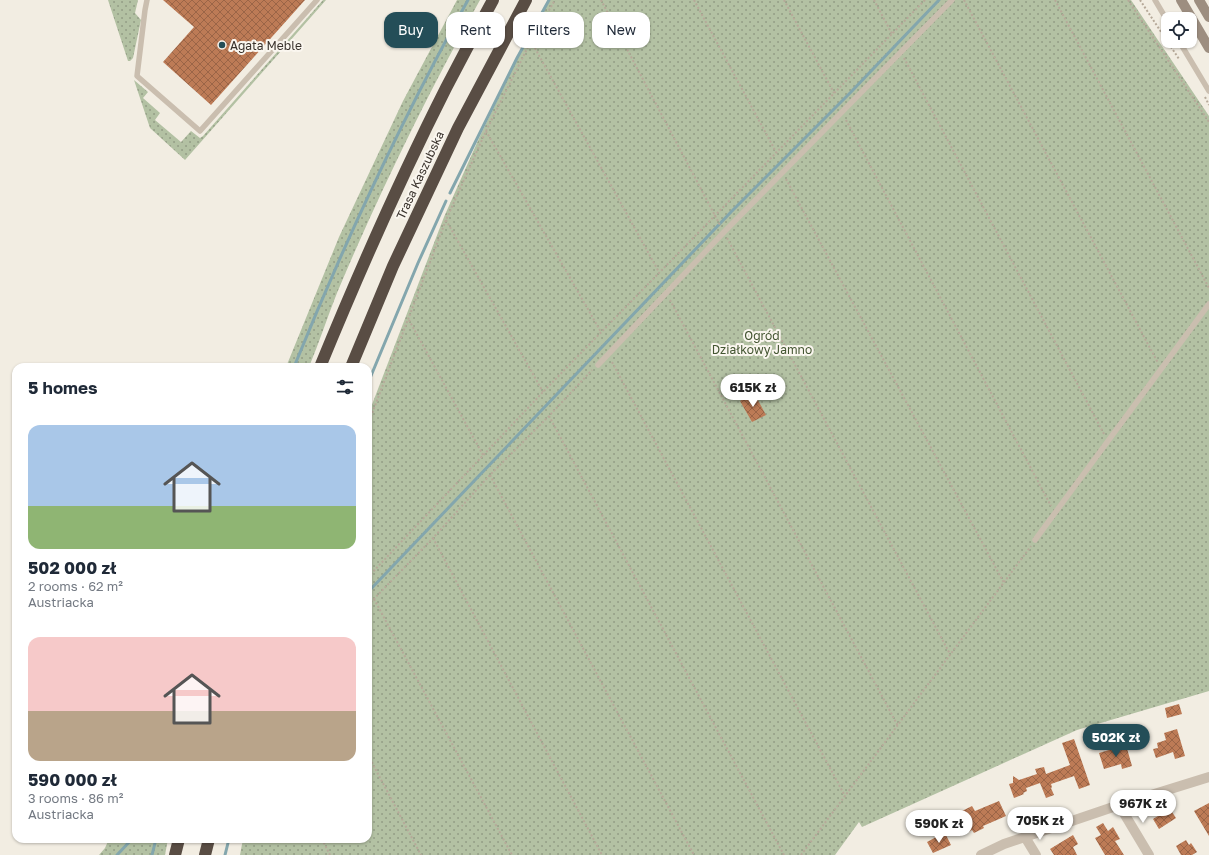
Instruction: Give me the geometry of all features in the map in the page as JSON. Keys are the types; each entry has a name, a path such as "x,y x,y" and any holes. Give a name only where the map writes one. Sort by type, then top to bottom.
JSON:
{"highway":[{"name":"Trasa Kaszubska","path":"322,363 367,254 408,165 493,0"},
{"name":"Trasa Kaszubska","path":"353,363 393,266 458,128 526,0"},
{"path":"175,855 178,843"},
{"path":"205,855 208,843"}],"main road":[{"path":"1180,0 1209,48"},
{"path":"1199,0 1209,17"}],"street":[{"path":"981,855 1004,844 1119,805 1209,777"},
{"path":"1119,805 1149,855"},
{"path":"1025,837 1036,855"}],"lane":[{"path":"147,0 138,76 200,131 317,0"},
{"path":"598,364 724,232 952,0"},
{"path":"1155,0 1162,12"},
{"path":"1184,48 1209,91"},
{"path":"1036,540 1209,304"}],"path":[{"path":"548,12 555,0"},
{"path":"601,0 950,654"},
{"path":"694,0 776,152"},
{"path":"784,0 834,93"},
{"path":"874,0 892,34"},
{"path":"372,573 543,392 925,0"},
{"path":"964,0 1161,369"},
{"path":"1055,0 1209,288"},
{"path":"1128,0 1209,122"},
{"path":"1140,0 1181,60"},
{"path":"372,414 446,220 486,131 528,48"},
{"path":"536,48 659,272"},
{"path":"901,52 1108,442"},
{"path":"1202,93 1209,105"},
{"path":"842,113 1055,514"},
{"path":"486,131 601,332"},
{"path":"783,172 1004,583"},
{"path":"446,220 543,392"},
{"path":"667,293 898,726"},
{"path":"409,320 483,455"},
{"path":"608,355 845,796"},
{"path":"512,855 374,599 433,538 490,475 598,364"},
{"path":"549,416 784,855"},
{"path":"490,475 694,855"},
{"path":"433,538 602,855"},
{"path":"801,855 1036,540"},
{"path":"372,763 421,855"},
{"path":"324,843 330,855"}],"green space":[{"path":"108,0 138,0 135,13 141,20 133,58 130,61 128,61"},
{"path":"323,0 326,0 185,160 150,128 134,80 148,92 143,98 160,113 155,120 181,142 191,131 200,138"},
{"path":"457,0 480,0 474,12 451,12"},
{"name":"Ogród Działkowy Jamno","path":"549,0 1131,0 1161,45 1161,48 1163,48 1209,116 1209,691 1077,730 862,827 859,822 835,855 240,855 242,843 372,843 372,405 444,217 480,136 522,48 584,48 584,12 542,12"},
{"path":"446,21 446,48 454,48 387,181 337,293 311,363 288,363 339,237 403,101 431,48 438,48 438,36"},
{"path":"107,843 167,843 165,855 99,855"}],"building":[{"name":"Agata Meble","path":"163,0 305,0 211,105 163,62 194,27"},
{"path":"754,393 766,415 752,422 740,401"},
{"path":"1179,704 1182,714 1167,718 1165,708"},
{"path":"1177,729 1185,756 1175,759 1173,752 1156,758 1153,749 1158,748 1157,743 1166,740 1164,733"},
{"path":"1074,739 1090,785 1079,789 1074,776 1051,784 1054,795 1046,798 1040,783 1026,788 1027,791 1023,793 1024,794 1014,798 1009,784 1013,783 1013,776 1019,780 1037,774 1035,769 1044,767 1046,774 1070,765 1062,743"},
{"path":"1126,745 1132,766 1122,769 1121,764 1104,769 1099,753"},
{"path":"999,801 1006,816 983,826 984,828 974,833 972,830 960,836 950,817 972,806 975,811"},
{"path":"1209,803 1209,836 1194,811"},
{"path":"1165,805 1168,810 1170,809 1176,818 1159,829 1153,819 1158,816 1155,811"},
{"path":"1103,823 1108,831 1113,827 1120,839 1115,841 1124,855 1105,855 1095,838 1101,835 1096,827"},
{"path":"940,835 941,838 946,835 951,845 933,853 927,842"},
{"path":"1073,835 1078,844 1073,847 1077,855 1054,855 1050,849"},
{"path":"1186,840 1189,845 1191,843 1197,852 1192,855 1181,855 1176,846"}],"waterway":[{"path":"296,363 333,273 375,181 420,90 468,0"},
{"path":"450,193 517,58 549,0"},
{"path":"372,588 731,212 851,92 939,0"},
{"path":"372,373 418,263 446,201"},
{"path":"117,855 128,843"},
{"path":"152,855 155,843"},
{"path":"225,855 228,843"}],"place":[{"name":"Agata Meble","path":"222,45"}]}
